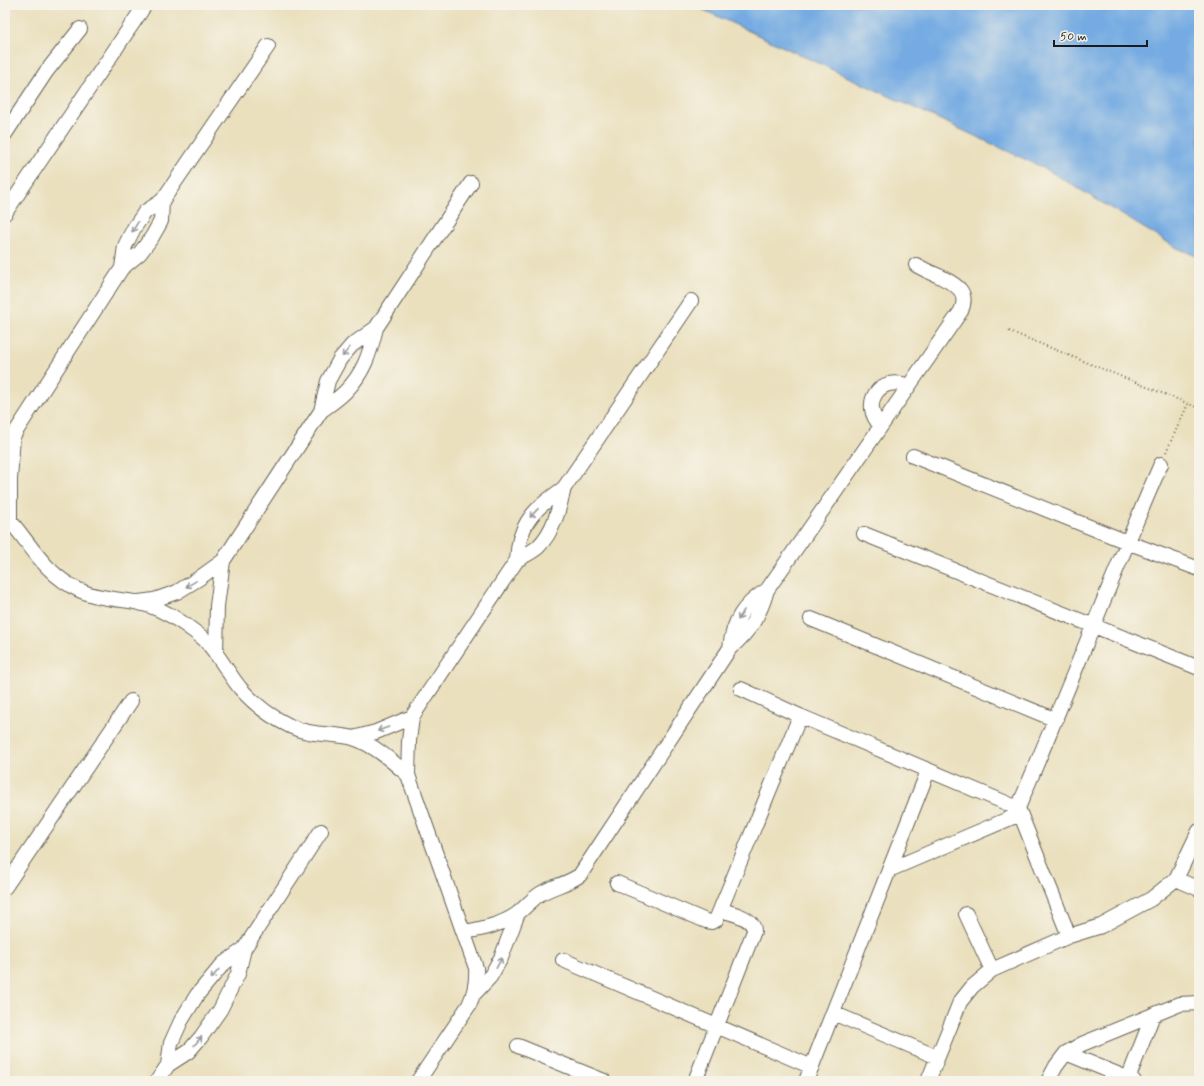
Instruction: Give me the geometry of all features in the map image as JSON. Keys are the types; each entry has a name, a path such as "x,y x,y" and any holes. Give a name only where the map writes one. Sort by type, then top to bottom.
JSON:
{"lane":[{"path":"5,213 145,5"},
{"path":"5,134 30,94 80,29"},
{"path":"122,268 125,246 134,228 145,212 162,201 268,46"},
{"path":"136,602 154,600 178,592 223,561 321,411 345,392 360,372 370,354 376,328 471,183"},
{"path":"162,201 161,222 152,237 140,253 122,268 9,438 10,480 8,518 37,557 56,576 79,590 107,598 136,602 160,610 184,624 204,639 240,687 263,710 291,727 319,734 353,738 376,749 408,775"},
{"path":"464,932 489,927 518,913 540,894 576,878 584,871 730,648 739,641 754,623 760,612 767,590 961,310 964,301 958,286 916,265"},
{"path":"517,560 520,536 529,518 543,504 564,488 691,301"},
{"path":"321,411 328,381 340,359 352,345 376,328"},
{"path":"880,426 871,409 874,396 883,386 889,384 895,383 908,386"},
{"path":"913,456 1127,542 1199,569"},
{"path":"889,870 1019,811 1093,625 1161,464"},
{"path":"475,994 477,981 476,968 408,775 409,741 412,717 517,560 538,547 551,530 559,513 564,488"},
{"path":"864,534 1199,668"},
{"path":"216,654 217,606 223,561"},
{"path":"811,619 1056,720"},
{"path":"741,689 1019,811 1069,936"},
{"path":"5,887 131,701"},
{"path":"617,883 706,921 711,922 716,920 722,910 800,716"},
{"path":"353,738 376,732 412,717"},
{"path":"806,1081 928,771"},
{"path":"157,1081 168,1065 188,1052 201,1037 220,1010 238,974 244,949 320,831"},
{"path":"928,1081 960,1002 972,987 992,970 1069,936 1101,926 1150,899 1176,879 1199,831"},
{"path":"1176,879 1199,889"},
{"path":"695,1081 754,930 751,922 722,910"},
{"path":"418,1081 475,994 490,977 501,958 518,913"},
{"path":"966,914 992,970"},
{"path":"168,1065 171,1043 181,1021 197,995 223,964 244,949"},
{"path":"563,960 812,1067"},
{"path":"1048,1081 1056,1066 1066,1053 1082,1044 1180,1004 1199,1003"},
{"path":"833,1013 937,1057"},
{"path":"1066,1053 1131,1080 1153,1015"},
{"path":"518,1046 604,1081"}],"path":[{"path":"1009,331 1199,408"},
{"path":"1161,464 1188,404"}],"water":[{"path":"693,5 1199,5 1199,257 1177,248 1046,169"}]}
